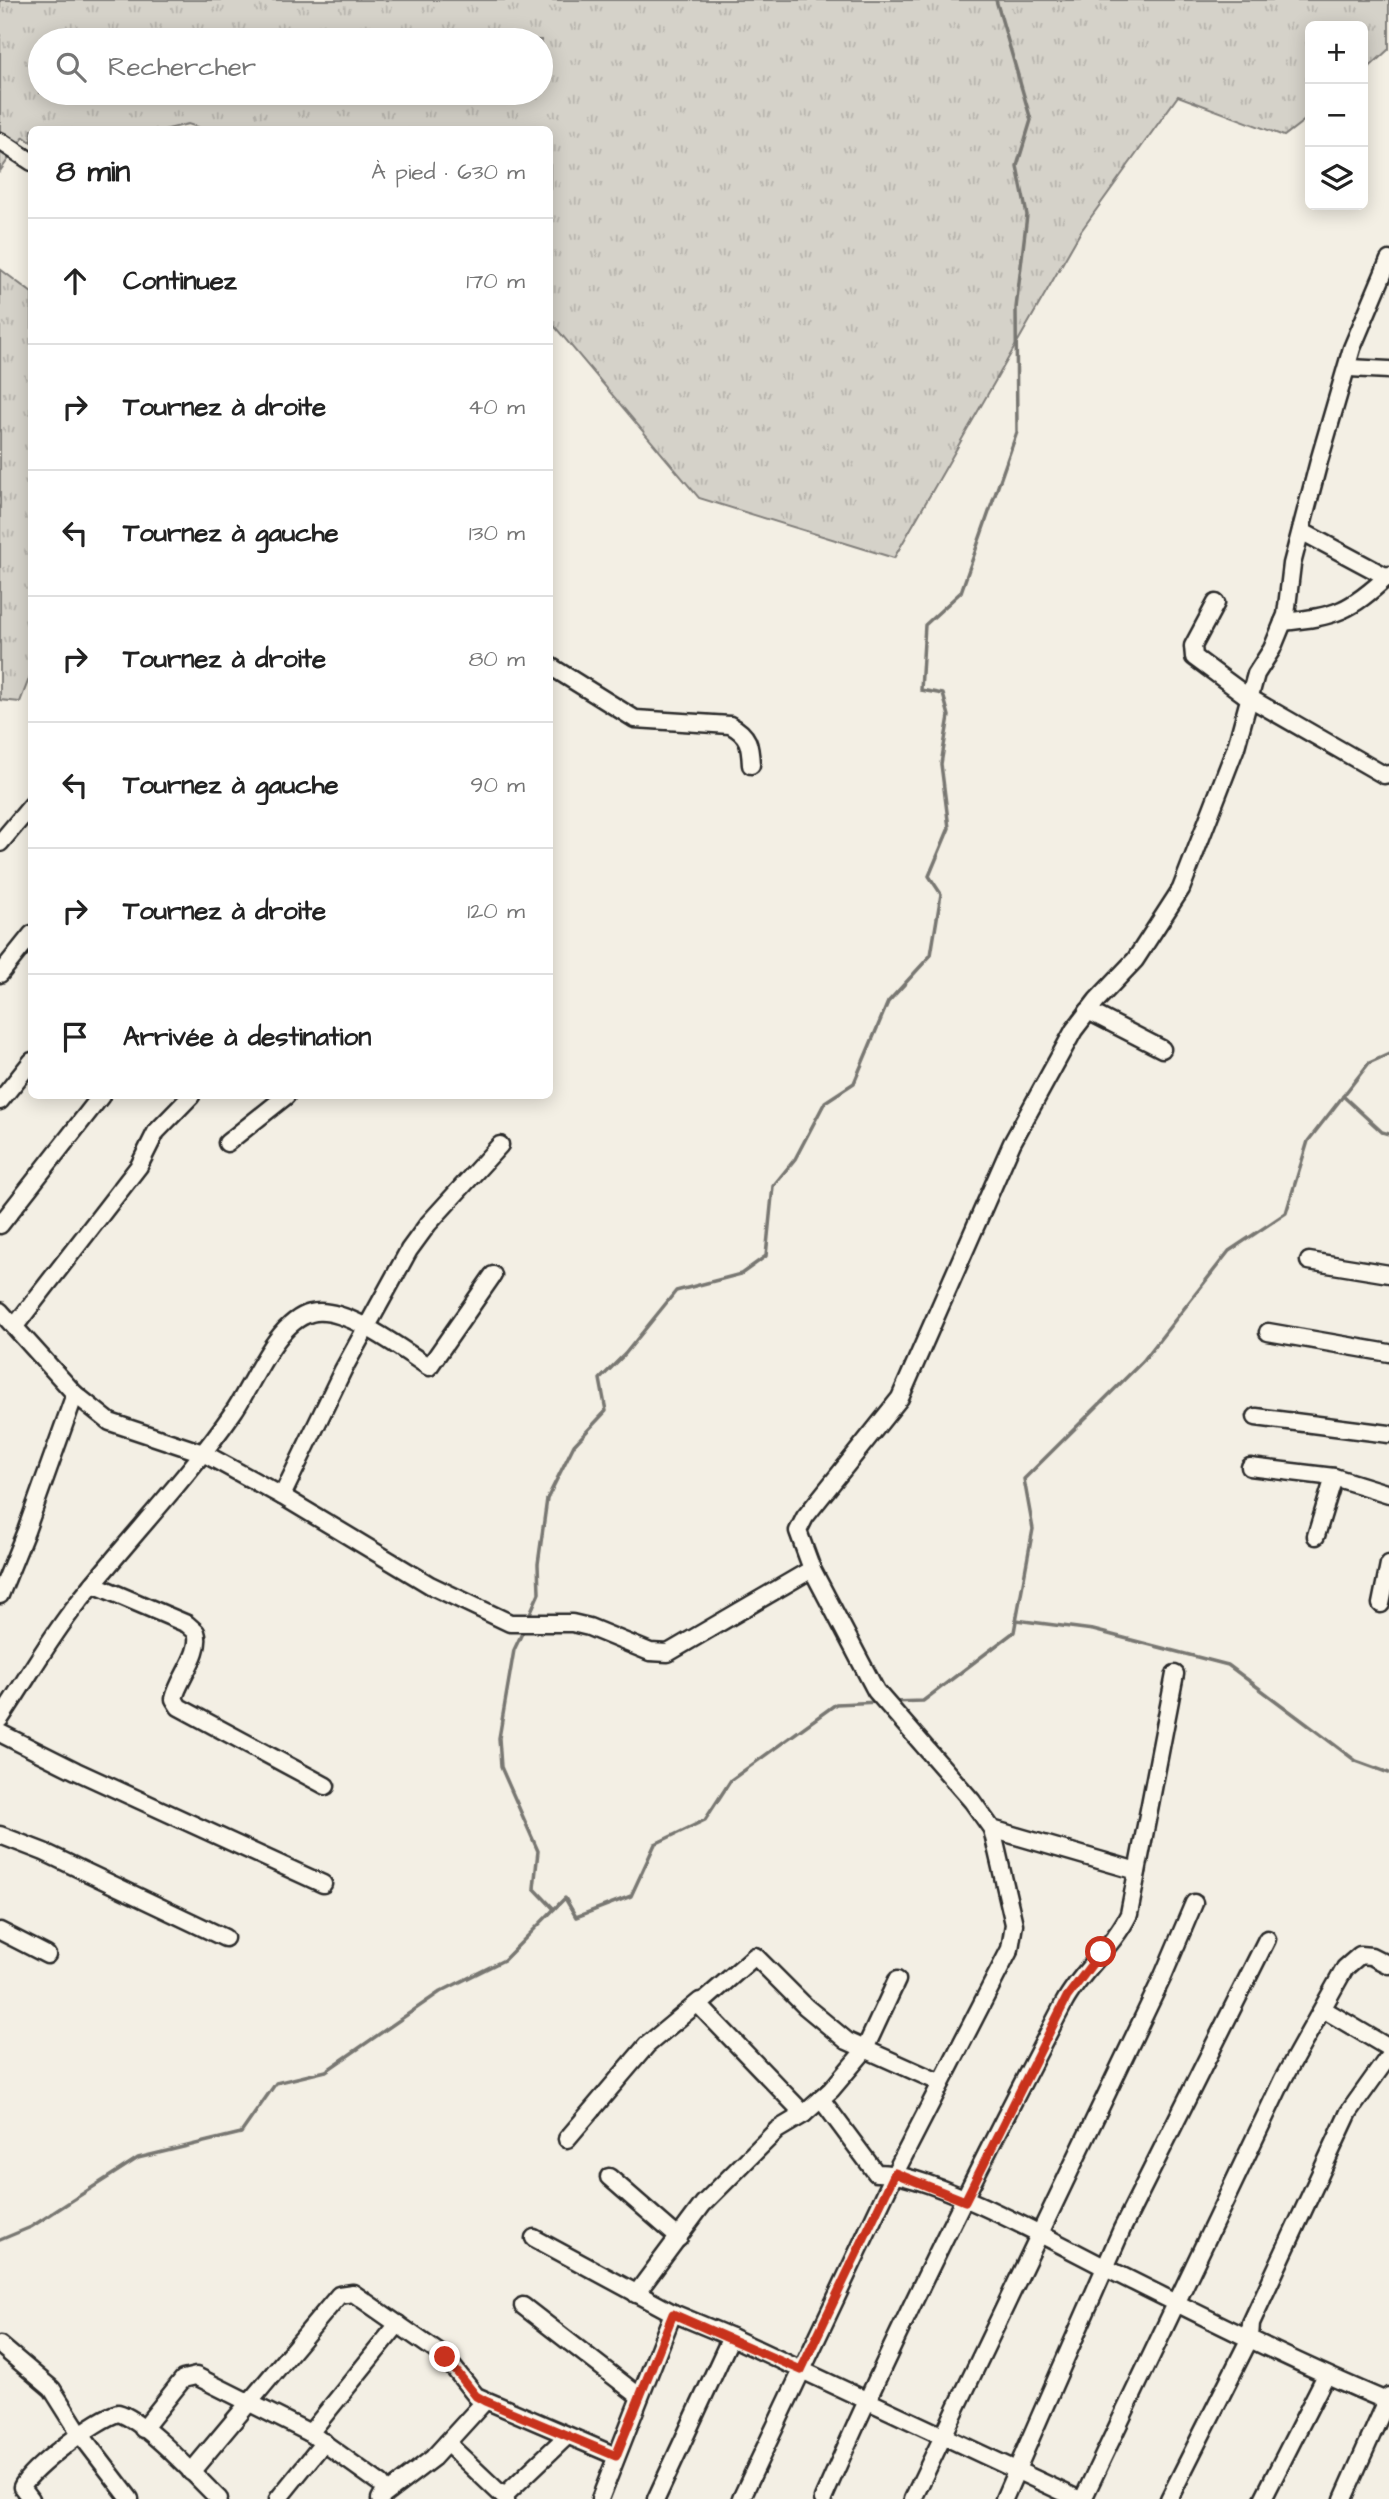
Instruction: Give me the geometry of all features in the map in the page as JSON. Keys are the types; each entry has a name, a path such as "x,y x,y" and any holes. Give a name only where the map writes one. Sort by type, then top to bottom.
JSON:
{"street":[{"path":"0,141 28,159"},
{"path":"741,2499 895,2173 1010,1949 1013,1936 1009,1900 992,1829 972,1801 876,1691 812,1569 799,1539 800,1525 900,1398 1012,1143 1074,1030 1135,960 1181,889 1236,747 1256,674 1272,649 1283,622 1301,531 1319,461 1349,368 1352,348 1389,260"},
{"path":"1349,368 1389,370"},
{"path":"1283,622 1340,612 1370,595 1388,577 1301,531"},
{"path":"1216,603 1192,651 1194,657 1248,697 1384,775 1389,774"},
{"path":"553,668 635,719 696,720 730,725 742,731 750,742 751,765"},
{"path":"0,843 28,811"},
{"path":"0,974 28,939"},
{"path":"1088,1011 1162,1049"},
{"path":"0,1101 28,1066"},
{"path":"0,1225 99,1099"},
{"path":"15,1326 145,1158 156,1132 188,1099"},
{"path":"227,1143 282,1099"},
{"path":"282,1496 392,1279 428,1224 500,1145"},
{"path":"1309,1261 1389,1274"},
{"path":"0,1719 93,1584 203,1453 287,1327 310,1313 323,1311 367,1328 429,1367 493,1275"},
{"path":"0,1311 75,1394 110,1422 203,1453 282,1496 430,1585 510,1623 572,1623 658,1654 668,1653 812,1569"},
{"path":"1268,1332 1389,1353"},
{"path":"0,1595 75,1394"},
{"path":"1256,1417 1389,1434"},
{"path":"1251,1467 1334,1477 1389,1494"},
{"path":"1316,1536 1334,1477"},
{"path":"1381,1604 1389,1564"},
{"path":"93,1584 187,1624 196,1632 198,1644 176,1686 174,1699 179,1707 326,1786"},
{"path":"823,2499 866,2401 1067,1997 1121,1930 1129,1914 1175,1674"},
{"path":"0,1733 76,1771 323,1884"},
{"path":"992,1829 1137,1871"},
{"path":"0,1836 44,1852 225,1938"},
{"path":"913,2499 1163,1976 1194,1903"},
{"path":"0,1930 47,1955"},
{"path":"1004,2499 1152,2165 1267,1939"},
{"path":"534,2238 673,2314 731,2337 943,2439 1080,2499 1283,2079 1350,1960 1360,1955 1371,1956 1389,1965"},
{"path":"567,2139 647,2045 754,1956 806,2007 847,2041 864,2051 941,2083"},
{"path":"636,2294 721,2184 777,2130 821,2099 864,2051 897,1980"},
{"path":"700,2001 701,2008 803,2114"},
{"path":"1323,2009 1389,2048"},
{"path":"1169,2499 1250,2338 1251,2323 1349,2112 1389,2056"},
{"path":"821,2099 876,2174 895,2173 1040,2234 1326,2375 1388,2400 1343,2499"},
{"path":"609,2177 678,2238"},
{"path":"191,2472 340,2295 353,2293 445,2357 476,2396 616,2456"},
{"path":"523,2305 639,2396"},
{"path":"600,2499 673,2314"},
{"path":"278,2499 317,2437 398,2324"},
{"path":"656,2499 731,2337"},
{"path":"0,2345 52,2389 81,2435 130,2499"},
{"path":"143,2429 190,2375 196,2376 317,2437 381,2484 385,2490 382,2498"},
{"path":"1263,2499 1326,2375"},
{"path":"382,2498 433,2458 485,2401"},
{"path":"31,2499 23,2484 81,2435 118,2413 143,2429 219,2499"},
{"path":"447,2443 505,2498 567,2436"}],"green space":[{"path":"0,0 1389,0 1389,49 1368,68 1368,21 1305,21 1305,120 1284,136 1178,96 1081,231 894,558 699,498 553,325 553,126 28,126 28,140 24,137 0,171"},
{"path":"0,269 28,290 28,681 20,702 0,700"}],"waterway":[{"path":"528,1618 539,1593 538,1564 547,1499 574,1445 606,1411 600,1379 625,1354 676,1291 741,1274 766,1256 773,1186 795,1159 825,1102 854,1083 888,1002 931,955 941,894 929,876 949,828 941,764 949,716 943,694 921,690 925,625 961,592 1017,432 1016,308 1027,215 1017,166 1031,120 996,0"},
{"path":"891,1702 923,1701 1014,1632 1033,1529 1024,1479 1143,1361 1229,1251 1286,1213 1308,1141 1369,1063 1389,1054"},
{"path":"1343,1096 1382,1132 1389,1134"},
{"path":"1016,1620 1093,1630 1228,1665 1356,1761 1389,1773"},
{"path":"524,1629 514,1650 499,1738 501,1767 538,1851 534,1888 554,1909"},
{"path":"0,2240 31,2227 138,2158 241,2133 276,2083 326,2071 440,1992 504,1960 565,1898 576,1917 631,1896 655,1844 705,1820 731,1780 836,1704 880,1702"}],"route":[{"path":"445,2357 476,2396 616,2456 673,2314 731,2337 801,2370 895,2173 965,2201 1067,1997 1101,1952"}]}
